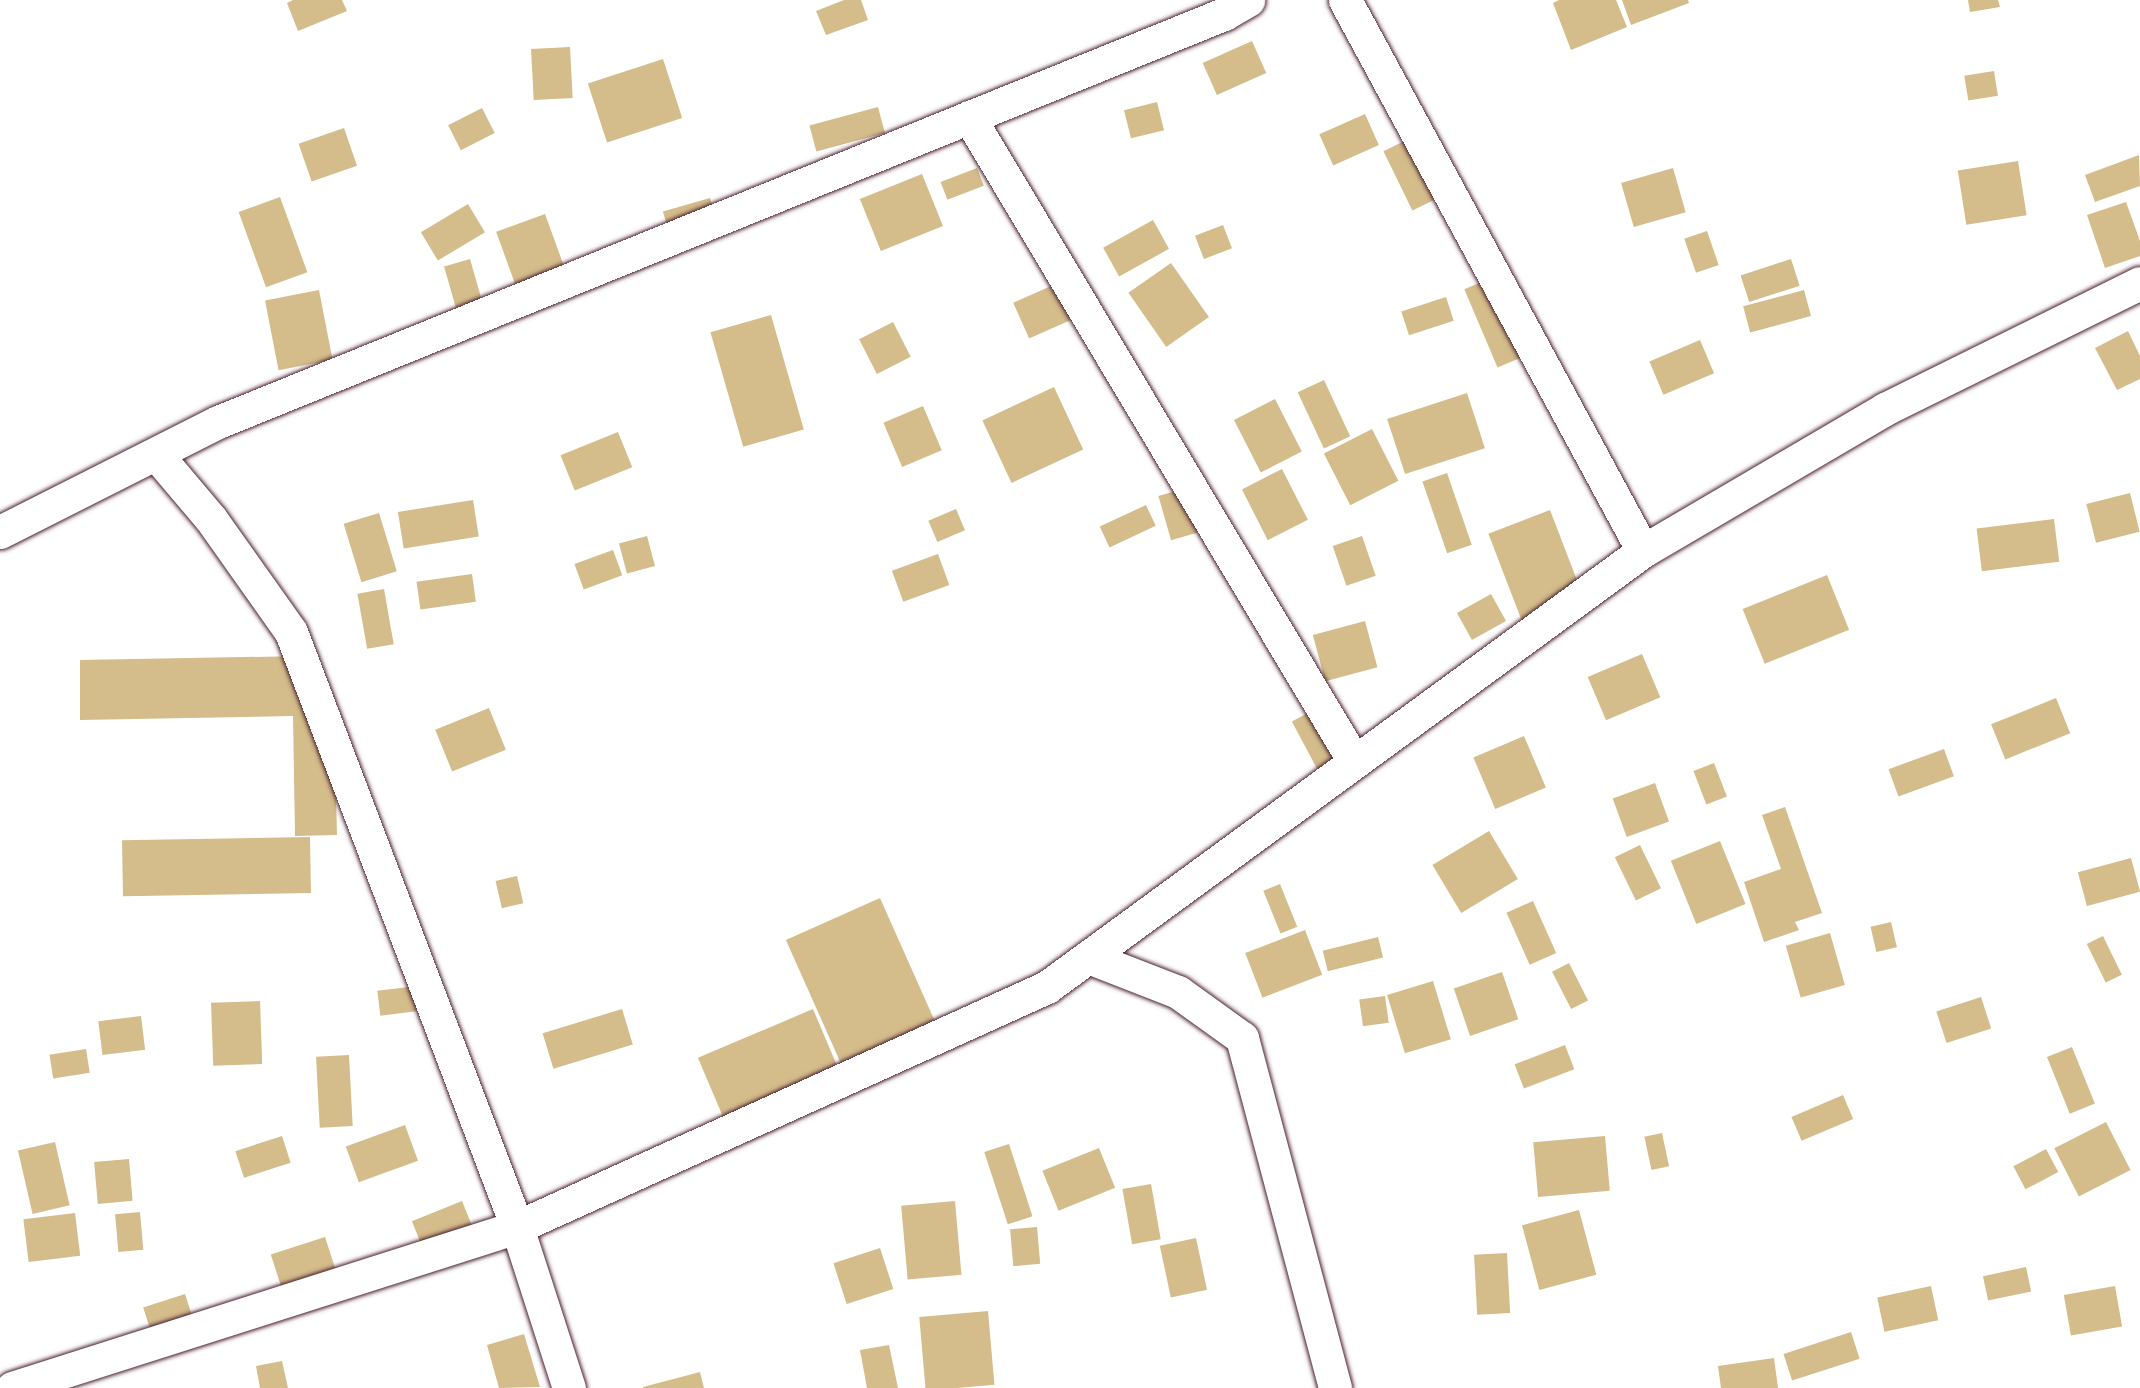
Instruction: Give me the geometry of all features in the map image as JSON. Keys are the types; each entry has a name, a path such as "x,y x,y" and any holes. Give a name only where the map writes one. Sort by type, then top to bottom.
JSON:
{"street":[{"path":"0,532 218,422 1224,14 1248,0"},
{"path":"1345,0 1643,551"},
{"path":"970,117 1354,761"},
{"path":"12,1388 517,1227 1047,987 1643,551 1885,409 2140,283"},
{"path":"156,454 211,519 290,632 517,1227 569,1388"},
{"path":"1088,957 1178,992 1242,1038 1335,1388"}],"building":[{"path":"293,0 342,0 347,11 298,31 287,3"},
{"path":"844,0 861,0 868,20 826,35 816,11"},
{"path":"1559,0 1616,0 1627,27 1571,50 1553,3"},
{"path":"1622,0 1688,0 1689,3 1631,25"},
{"path":"1968,0 1998,0 2000,7 1970,12"},
{"path":"1252,41 1266,73 1217,95 1203,63"},
{"path":"570,47 573,98 534,100 531,49"},
{"path":"663,59 682,118 607,142 588,83"},
{"path":"1994,71 1998,96 1968,100 1964,76"},
{"path":"1157,102 1164,130 1131,138 1124,110"},
{"path":"878,107 885,133 816,151 809,125"},
{"path":"482,108 495,133 461,150 448,125"},
{"path":"1365,114 1379,145 1333,165 1319,134"},
{"path":"344,128 357,166 312,181 299,144"},
{"path":"1423,132 1452,191 1412,211 1383,151"},
{"path":"2139,155 2140,186 2095,202 2085,175"},
{"path":"2018,161 2027,215 1966,225 1958,171"},
{"path":"977,168 984,186 947,200 941,182"},
{"path":"1673,168 1686,212 1634,227 1621,183"},
{"path":"922,174 943,226 881,251 860,199"},
{"path":"280,197 307,272 266,287 239,212"},
{"path":"710,198 717,223 670,236 663,212"},
{"path":"2126,202 2140,241 2140,256 2105,268 2087,215"},
{"path":"468,204 485,232 438,261 421,232"},
{"path":"545,214 570,283 521,300 496,232"},
{"path":"1153,220 1169,249 1119,276 1103,248"},
{"path":"1223,225 1232,248 1204,259 1195,236"},
{"path":"1707,231 1719,265 1696,273 1684,239"},
{"path":"470,259 485,313 459,320 444,266"},
{"path":"1791,259 1800,286 1749,302 1741,275"},
{"path":"1171,263 1209,317 1166,347 1128,293"},
{"path":"1069,278 1085,314 1029,338 1013,303"},
{"path":"1491,278 1524,356 1498,368 1464,289"},
{"path":"319,290 333,360 279,370 265,300"},
{"path":"1804,290 1811,316 1750,332 1743,306"},
{"path":"1446,297 1454,321 1409,335 1401,312"},
{"path":"771,315 804,429 743,447 710,332"},
{"path":"893,322 911,357 877,374 859,339"},
{"path":"2128,331 2140,356 2140,379 2117,390 2095,348"},
{"path":"1700,340 1714,373 1663,395 1649,361"},
{"path":"1324,380 1350,436 1324,448 1298,392"},
{"path":"1054,387 1083,450 1012,483 982,420"},
{"path":"1467,393 1485,448 1405,474 1387,419"},
{"path":"1275,399 1302,452 1261,472 1234,420"},
{"path":"923,406 942,450 902,467 883,423"},
{"path":"1372,429 1398,481 1350,505 1324,454"},
{"path":"618,432 632,467 575,490 561,455"},
{"path":"1282,469 1308,520 1268,540 1242,489"},
{"path":"1447,473 1472,545 1447,553 1422,481"},
{"path":"1193,486 1206,530 1171,540 1158,496"},
{"path":"2130,493 2140,532 2096,543 2086,504"},
{"path":"473,500 479,537 404,548 398,512"},
{"path":"1146,505 1156,526 1109,547 1100,527"},
{"path":"956,509 965,530 937,542 928,521"},
{"path":"1550,510 1587,607 1526,631 1488,534"},
{"path":"379,513 397,571 361,582 344,524"},
{"path":"2054,519 2059,562 1982,571 1977,529"},
{"path":"647,536 655,566 627,573 619,544"},
{"path":"1362,536 1376,576 1346,586 1333,546"},
{"path":"613,550 622,575 584,589 574,564"},
{"path":"938,554 949,585 903,602 892,571"},
{"path":"472,574 476,602 420,610 417,582"},
{"path":"1827,575 1849,630 1765,664 1743,609"},
{"path":"384,589 394,644 367,649 357,594"},
{"path":"1491,594 1506,621 1472,640 1457,613"},
{"path":"1365,621 1377,667 1325,681 1313,635"},
{"path":"1642,654 1660,697 1606,720 1588,677"},
{"path":"305,656 334,708 337,835 295,836 293,716 80,720 80,660"},
{"path":"2056,698 2070,733 2005,759 1991,724"},
{"path":"1321,706 1350,761 1321,776 1292,721"},
{"path":"489,708 506,750 452,771 435,730"},
{"path":"1524,736 1546,788 1495,809 1473,757"},
{"path":"1944,749 1954,776 1898,796 1889,769"},
{"path":"1714,763 1727,797 1706,804 1693,771"},
{"path":"1655,783 1669,822 1627,837 1613,798"},
{"path":"1785,807 1822,913 1795,922 1799,930 1764,942 1744,882 1781,869 1762,815"},
{"path":"1489,831 1518,879 1461,913 1432,865"},
{"path":"310,837 311,893 123,896 122,840"},
{"path":"1720,841 1745,904 1696,924 1671,861"},
{"path":"1640,845 1661,888 1636,900 1615,857"},
{"path":"2131,858 2140,892 2087,906 2078,872"},
{"path":"517,876 523,903 502,908 496,881"},
{"path":"1280,884 1297,927 1281,933 1263,891"},
{"path":"880,898 940,1032 846,1074 786,940"},
{"path":"1533,901 1556,953 1530,965 1507,913"},
{"path":"1891,922 1897,947 1876,952 1871,927"},
{"path":"1305,930 1322,975 1262,998 1245,953"},
{"path":"1830,933 1845,985 1801,998 1786,946"},
{"path":"2103,936 2122,975 2106,983 2087,944"},
{"path":"1378,937 1383,957 1328,971 1323,951"},
{"path":"1569,963 1588,1000 1571,1009 1552,972"},
{"path":"1502,972 1518,1019 1470,1036 1454,989"},
{"path":"1433,981 1451,1039 1405,1053 1387,995"},
{"path":"417,986 420,1011 380,1016 377,991"},
{"path":"1385,996 1389,1023 1363,1026 1359,1000"},
{"path":"1981,997 1991,1028 1946,1043 1936,1012"},
{"path":"260,1001 262,1064 213,1066 211,1003"},
{"path":"622,1009 633,1044 553,1069 543,1033"},
{"path":"813,1009 843,1080 728,1129 698,1058"},
{"path":"141,1016 145,1050 102,1055 98,1021"},
{"path":"1565,1045 1574,1069 1524,1089 1515,1064"},
{"path":"2072,1047 2095,1104 2070,1114 2047,1057"},
{"path":"86,1049 90,1073 53,1078 49,1055"},
{"path":"349,1055 353,1126 320,1128 316,1057"},
{"path":"1843,1095 1853,1119 1802,1141 1791,1117"},
{"path":"2106,1122 2131,1170 2079,1196 2054,1148"},
{"path":"405,1125 418,1161 359,1182 346,1147"},
{"path":"1662,1133 1669,1166 1651,1170 1644,1137"},
{"path":"282,1136 291,1163 244,1178 235,1151"},
{"path":"1605,1136 1610,1191 1538,1197 1533,1142"},
{"path":"55,1142 70,1205 33,1214 18,1151"},
{"path":"1009,1144 1032,1216 1008,1224 984,1152"},
{"path":"1099,1148 1115,1188 1059,1211 1042,1171"},
{"path":"2046,1149 2058,1172 2026,1189 2013,1166"},
{"path":"129,1159 133,1201 98,1204 94,1162"},
{"path":"1151,1184 1161,1239 1132,1244 1122,1189"},
{"path":"462,1201 472,1226 422,1246 412,1221"},
{"path":"955,1201 961,1275 908,1279 901,1206"},
{"path":"1579,1210 1596,1275 1539,1290 1522,1225"},
{"path":"140,1212 143,1250 118,1252 115,1214"},
{"path":"75,1213 80,1256 29,1262 23,1219"},
{"path":"1037,1227 1040,1264 1013,1266 1010,1229"},
{"path":"325,1237 339,1279 284,1296 271,1255"},
{"path":"1196,1238 1207,1290 1171,1298 1160,1246"},
{"path":"880,1248 893,1289 847,1304 833,1263"},
{"path":"1507,1253 1510,1313 1477,1315 1474,1255"},
{"path":"2026,1267 2031,1291 1988,1301 1983,1276"},
{"path":"1931,1286 1938,1320 1884,1332 1877,1297"},
{"path":"2115,1286 2122,1326 2071,1335 2064,1295"},
{"path":"185,1294 195,1324 153,1338 143,1308"},
{"path":"988,1311 994,1385 925,1388 919,1317"},
{"path":"1851,1332 1860,1359 1792,1381 1783,1354"},
{"path":"524,1334 540,1387 499,1388 487,1345"},
{"path":"889,1345 898,1388 867,1388 860,1350"},
{"path":"1774,1358 1778,1388 1721,1388 1718,1366"},
{"path":"282,1361 288,1388 260,1388 256,1366"},
{"path":"700,1372 704,1388 643,1388 643,1387"}]}
